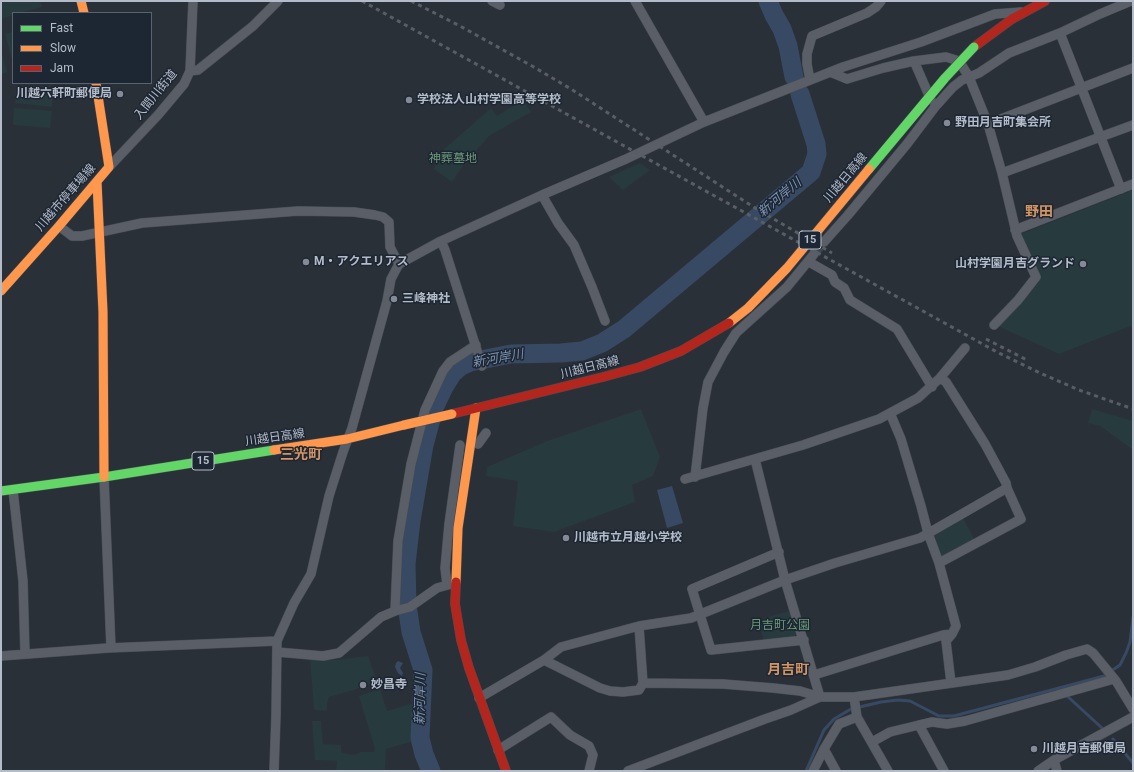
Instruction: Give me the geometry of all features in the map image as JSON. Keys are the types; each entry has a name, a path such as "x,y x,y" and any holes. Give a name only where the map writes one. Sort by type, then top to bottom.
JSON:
{"main road":[{"path":"81,1 84,12"},
{"name":"川越日高線","path":"1,491 104,477 347,439 603,377 640,367 681,351 725,326 748,308 787,268 944,78 974,47 1012,19 1045,1"},
{"name":"川越市停車場線","path":"1,291 109,167 96,84"},
{"path":"97,182 103,344 104,477"},
{"path":"476,408 451,584 461,640 469,668 506,771"}],"street":[{"name":"入間川街道","path":"109,167 158,115 184,84 190,71 193,1"},
{"path":"190,71 198,70 247,31 278,1"},
{"path":"492,1 500,5 498,1"},
{"path":"635,1 704,122"},
{"path":"810,80 807,54 812,36 867,13 876,7 881,1"},
{"path":"824,242 907,144 952,87 962,80 979,73 1009,53 1060,33 1131,1"},
{"path":"274,771 277,642 294,603 311,574 329,496 347,439 352,428 374,351 391,279 399,264 441,242 542,194 626,159 704,122 830,72 995,14 1024,12"},
{"path":"1060,33 1121,189"},
{"path":"830,72 847,79 914,61 946,57 959,61 969,78 988,124 1002,173 1015,230 1036,276 1018,300 994,325"},
{"path":"914,61 935,107"},
{"path":"988,124 1133,68"},
{"path":"1002,173 1133,125"},
{"path":"1015,230 1133,184"},
{"path":"542,194 558,223 574,245 605,321"},
{"path":"59,226 72,236 142,223 298,212 354,212 383,217 389,222 390,246 399,264"},
{"path":"441,242 445,250 482,366"},
{"path":"694,477 708,382 724,352 736,333 787,287 814,254"},
{"path":"809,262 832,275 834,282 844,288 850,300 897,329 932,387"},
{"path":"397,610 398,541 411,464 425,410 443,371 450,362 477,348"},
{"path":"685,479 803,445 879,420 918,398 932,387 965,348"},
{"path":"939,563 1020,519 1006,483 985,444 946,382 940,378"},
{"path":"890,413 901,438 928,533 939,563 956,626 946,641 951,683"},
{"path":"478,444 486,433"},
{"path":"277,652 322,656 339,653 381,617 397,610 410,607 437,588 451,584 446,568 449,524 460,444"},
{"path":"755,459 785,580 820,697"},
{"path":"104,477 112,648"},
{"path":"479,698 544,660 560,647 638,626 691,618 700,613 785,580 835,563 920,538 1007,488"},
{"path":"13,490 22,581 25,654"},
{"path":"779,552 692,590 711,650 804,640"},
{"path":"544,660 600,688 610,691 623,692 639,690 643,682 638,626"},
{"path":"814,675 936,637 952,634"},
{"path":"1,656 112,648 277,642"},
{"path":"643,682 723,684 800,691 820,697 854,697 1008,675 1087,649 1093,653 1106,668 1133,709"},
{"path":"872,742 890,732 932,722 947,724 965,721 1114,679"},
{"path":"628,771 792,710 820,697"},
{"path":"854,697 857,717 888,771"},
{"path":"498,750 551,717 570,736 589,746 593,755 589,771"},
{"path":"813,771 839,724 857,717"},
{"path":"1038,771 1054,760 1133,717"},
{"path":"919,726 944,771"},
{"path":"824,749 836,771"},
{"path":"1054,760 1057,771"}],"green space":[{"path":"1,1 40,1 42,7 24,12 12,12 12,15 1,19"},
{"path":"12,32 12,59 5,34"},
{"path":"1,51 7,72 1,74"},
{"path":"16,86 53,90 52,107 15,103"},
{"name":"神葬墓地","path":"523,100 531,112 489,136 464,164 452,182 434,169 443,150 491,108 497,116"},
{"path":"14,108 52,111 50,128 13,125"},
{"path":"640,163 650,170 623,190 609,177"},
{"name":"山村学園月吉グランド","path":"1133,190 1133,325 1059,354 1000,327 1000,323 1039,277 1021,234"},
{"path":"641,409 660,457 653,476 632,485 635,502 554,532 513,526 518,481 486,476 487,467 547,441"},
{"path":"1092,409 1133,421 1133,450 1100,426 1088,423"},
{"path":"963,518 975,540 944,557 941,556 935,534"},
{"name":"月吉町公園","path":"789,611 796,634 794,638 764,641 758,620"},
{"path":"368,656 377,681 354,690 329,697 327,711 314,710 310,659 337,660"},
{"path":"380,689 387,711 414,703 413,741 386,749 385,771 336,771 337,761 315,760 312,721 321,721 323,744 341,745 341,752 348,754 355,755 361,752 374,752 375,749 359,696"}],"water":[{"path":"672,486 683,523 667,528 657,490"},
{"path":"398,661 403,663 400,668 403,673 402,676 398,673 395,667"}],"waterway":[{"name":"新河岸川","path":"768,1 782,29 788,46 794,77"},
{"name":"新河岸川","path":"431,771 424,754 420,738 423,670 411,632 407,605 406,564 411,521 424,445 434,408 444,387 452,374 461,366 470,362 511,354 582,351 602,343 624,329 811,172 817,154 816,144 800,94"},
{"path":"806,771 824,730 834,719 851,709 881,702 898,700 910,701 939,716 954,716 1104,676 1120,665 1126,653 1130,642 1133,617"},
{"path":"1066,695 1102,728"},
{"path":"1113,739 1133,763"}],"tunnel":[{"path":"814,254 824,242"}],"railway":[{"path":"362,1 997,352 1079,390 1133,409"},
{"path":"411,1 460,26 571,89 755,208 832,253"},
{"path":"986,339 1027,360"}],"traffic: fast":[{"path":"869,169 945,78 974,47"},
{"path":"1,491 104,477 274,450"}],"traffic: slow":[{"path":"81,1 84,12"},
{"path":"1,291 109,167 96,84"},
{"path":"729,323 748,308 787,268 869,169"},
{"path":"97,182 103,312 104,477"},
{"path":"456,582 458,528 476,408"},
{"path":"404,425 452,414"},
{"path":"274,450 347,439 404,425"}],"traffic: jam":[{"path":"974,47 1012,19 1045,1"},
{"path":"603,377 640,367 681,351 729,323"},
{"path":"452,414 603,377"},
{"path":"456,582 455,604 461,640 469,668 506,771"}],"place":[{"name":"川越六軒町郵便局","path":"120,94"},
{"name":"学校法人山村学園高等学校","path":"409,100"},
{"name":"野田月吉町集会所","path":"947,123"},
{"name":"M・アクエリアス","path":"306,262"},
{"name":"山村学園月吉グランド","path":"1083,264"},
{"name":"三峰神社","path":"394,299"},
{"name":"川越市立月越小学校","path":"566,538"},
{"name":"妙昌寺","path":"363,685"},
{"name":"川越月吉郵便局","path":"1034,749"}],"district":[{"name":"野田","path":"1039,212"},
{"name":"三光町","path":"301,455"},
{"name":"月吉町","path":"788,670"}]}
